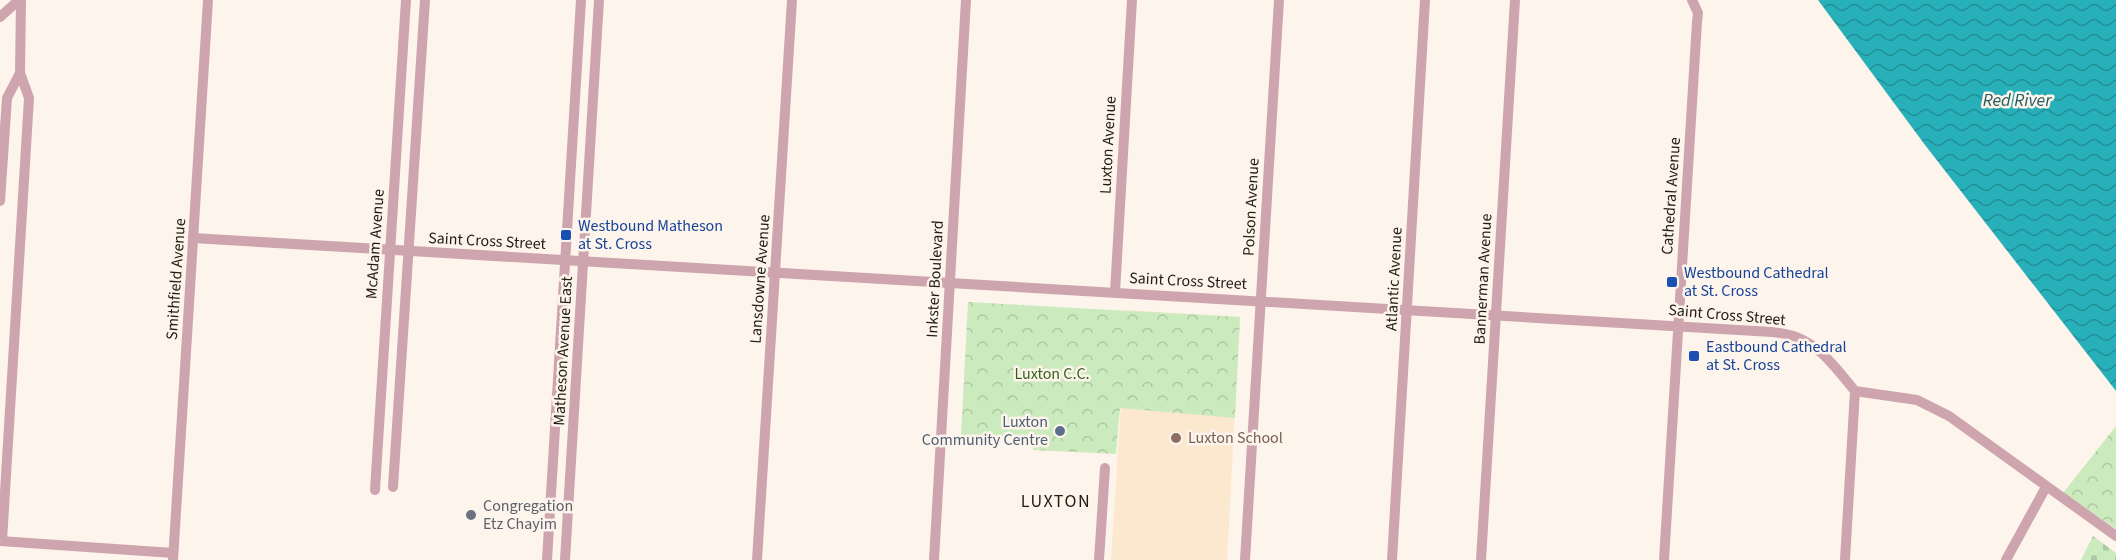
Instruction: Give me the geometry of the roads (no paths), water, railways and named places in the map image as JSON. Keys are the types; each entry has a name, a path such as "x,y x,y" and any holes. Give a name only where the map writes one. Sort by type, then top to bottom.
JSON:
{"street":[{"path":"0,17 20,0"},
{"path":"20,0 20,73 29,98 1,541 173,556"},
{"name":"Smithfield Avenue","path":"173,556 208,0"},
{"name":"McAdam Avenue","path":"375,490 406,0"},
{"name":"McAdam Avenue","path":"393,487 425,0"},
{"name":"Matheson Avenue East","path":"547,560 581,0"},
{"name":"Matheson Avenue East","path":"565,560 599,0"},
{"name":"Lansdowne Avenue","path":"757,560 792,0"},
{"name":"Inkster Boulevard","path":"934,560 966,0"},
{"name":"Luxton Avenue","path":"1115,292 1132,0"},
{"name":"Polson Avenue","path":"1245,560 1279,0"},
{"name":"Atlantic Avenue","path":"1392,560 1425,0"},
{"name":"Bannerman Avenue","path":"1481,560 1515,0"},
{"name":"Cathedral Avenue","path":"1664,560 1698,13 1692,0"},
{"path":"0,201 7,98 20,73"},
{"name":"Saint Cross Street","path":"193,238 1772,332 1795,336 1823,355 1855,391"},
{"path":"1845,560 1855,391 1917,400 1941,412 2116,536"},
{"path":"1099,560 1105,468"},
{"path":"2006,560 2046,488"}],"water":[{"name":"Red River","path":"1818,0 2116,0 2116,391 1925,145"}],"place":[{"name":"Westbound Matheson at St. Cross","path":"566,235"},
{"name":"Westbound Cathedral at St. Cross","path":"1672,282"},
{"name":"Eastbound Cathedral at St. Cross","path":"1694,356"},
{"name":"Luxton Community Centre","path":"1060,431"},
{"name":"Luxton School","path":"1176,438"},
{"name":"Congregation Etz Chayim","path":"471,515"}],"district":[{"name":"LUXTON","path":"1056,501"}],"park label":[{"name":"Luxton C.C.","path":"1052,374"}]}
